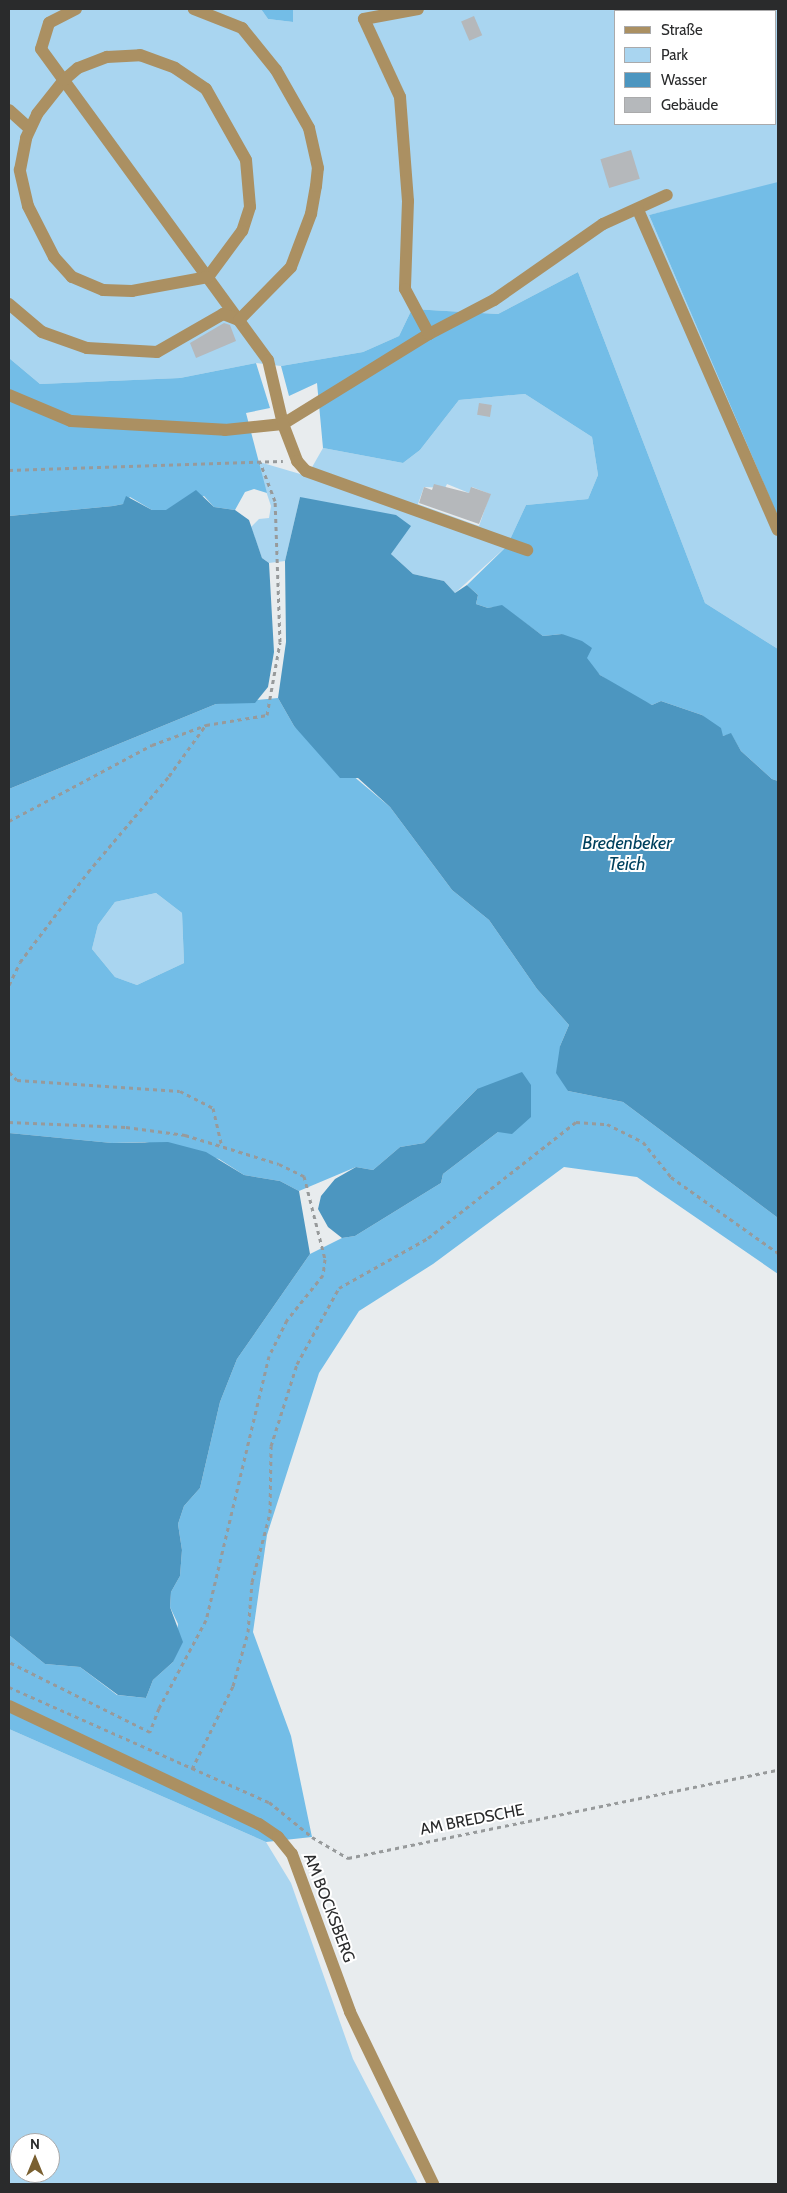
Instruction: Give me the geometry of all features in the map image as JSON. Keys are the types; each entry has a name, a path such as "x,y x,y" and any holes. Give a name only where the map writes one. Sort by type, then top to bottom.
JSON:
{"street":[{"path":"76,9 56,17 43,34 41,49 268,360 283,424 297,461 306,471 527,550"},
{"path":"194,9 242,28 257,45 294,98 309,128 318,168 311,214 291,267 239,320"},
{"path":"418,9 364,19 400,97 408,200 406,289 429,334"},
{"path":"140,55 175,68 206,89 246,160 250,207 242,231 208,277 132,292 103,290 72,277 40,235 28,206 20,170 30,129 37,114 64,80 78,68 107,57 140,55"},
{"path":"9,110 30,129"},
{"path":"9,395 71,421 208,429 283,424 429,334 494,300 603,224 638,210 667,195"},
{"path":"638,210 778,530"},
{"path":"9,304 42,332 87,348 132,352 157,352 223,314 239,320"},
{"name":"AM BOCKSBERG","path":"9,1706 259,1824 278,1837 292,1854 350,2012 433,2184"}],"path":[{"path":"9,470 297,461"},
{"path":"9,821 152,745 206,725 267,715 279,667 275,501 260,462"},
{"path":"9,984 20,962 82,880 206,725"},
{"path":"9,1072 17,1080 180,1091 213,1108 222,1146"},
{"path":"9,1122 126,1127 185,1135 222,1146 304,1176 325,1259 323,1275 287,1320 269,1356 206,1620 159,1708 150,1732 9,1662"},
{"path":"192,1769 233,1686 248,1632 252,1582 270,1513 271,1446 298,1364 339,1288 428,1238 576,1122 607,1124 642,1142 671,1177 778,1253"},
{"name":"AM BREDSCHE","path":"9,1687 269,1802 312,1837 348,1858 778,1770"}],"green space":[{"path":"9,9 261,9 268,19 293,22 293,9 778,9 777,185 649,215 778,517 778,649 705,603 578,272 498,314 412,309 399,336 363,352 281,366 256,363 180,378 40,384 9,358"},
{"path":"525,394 592,437 598,475 588,499 526,505 507,546 455,593 444,581 413,574 391,554 399,541 300,497 285,561 269,563 262,558 251,527 259,519 269,518 271,506 256,461 307,476 323,448 403,463 420,450 459,400","holes":["447,484 469,493 472,487 490,494 479,526 418,504 424,487 445,488"]},
{"path":"156,893 182,913 184,963 137,985 115,977 92,949 98,925 115,902"},
{"path":"9,1729 266,1842 291,1883 353,2059 418,2184 9,2184"}],"shaded area":[{"path":"261,9 293,9 293,22 268,19"},
{"path":"778,182 778,517 649,215"},
{"path":"578,272 705,603 778,649 778,781 772,779 741,751 731,734 723,736 702,715 661,701 652,705 630,695 600,675 562,634 543,636 502,606 488,608 476,604 478,595 467,585 507,546 526,505 588,499 598,475 592,437 525,394 459,400 420,450 403,463 323,448 317,383 289,396 281,366 363,352 399,336 412,309 498,314"},
{"path":"9,358 40,384 180,378 256,363 270,408 246,413 267,493 254,489 245,492 235,510 214,507 204,496 167,510 152,510 130,497 123,504 113,506 9,516"},
{"path":"278,698 294,726 390,807 452,890 489,920 537,989 569,1025 560,1046 568,1091 623,1102 778,1218 778,1274 637,1177 564,1167 433,1264 359,1311 319,1373 267,1535 253,1632 291,1736 312,1837 266,1842 9,1729 9,1635 45,1664 80,1667 117,1695 146,1698 153,1680 173,1662 178,1624 170,1607 171,1592 180,1576 182,1550 178,1524 184,1506 200,1488 220,1402 237,1359 310,1254 342,1238 355,1236 441,1183 443,1174 498,1132 477,1089 424,1143 400,1147 373,1170 356,1167 299,1191 280,1181 244,1175 219,1159 145,1142 112,1143 9,1133 9,789 216,704","holes":["156,893 182,913 184,963 137,985 115,977 92,949 98,925 115,902"]}],"water":[{"path":"196,490 214,507 235,510 249,520 262,558 269,563 274,652 268,687 255,703 216,704 9,789 9,516 113,506 123,504 126,496 152,510 166,510"},
{"name":"Bredenbeker Teich","path":"300,497 396,515 411,526 391,554 413,574 444,581 455,593 467,585 478,595 476,604 488,608 502,605 543,636 562,634 582,641 592,648 587,658 600,675 652,705 661,701 702,715 721,728 723,736 731,733 741,751 772,779 778,781 778,1218 623,1102 568,1091 556,1073 560,1046 569,1025 537,989 489,920 452,890 390,807 358,778 340,778 294,726 278,698 286,642 285,561"},
{"path":"522,1072 531,1085 531,1117 512,1134 498,1132 443,1174 441,1183 355,1236 342,1238 328,1227 318,1209 321,1196 335,1179 356,1167 373,1170 400,1147 424,1143 477,1089"},
{"path":"9,1133 112,1143 168,1142 206,1152 244,1175 280,1181 299,1191 310,1254 237,1359 220,1402 200,1488 184,1506 178,1524 182,1550 180,1576 171,1592 170,1607 183,1642 173,1662 153,1680 146,1698 118,1695 80,1667 45,1664 9,1635"}],"building":[{"path":"474,16 482,35 469,41 461,21"},
{"path":"631,150 640,179 609,188 600,159"},
{"path":"224,323 230,325 236,341 196,358 190,343"},
{"path":"479,403 492,405 490,417 477,415"},
{"path":"434,484 469,493 471,487 491,494 479,524 419,503 424,487 432,490"}]}
